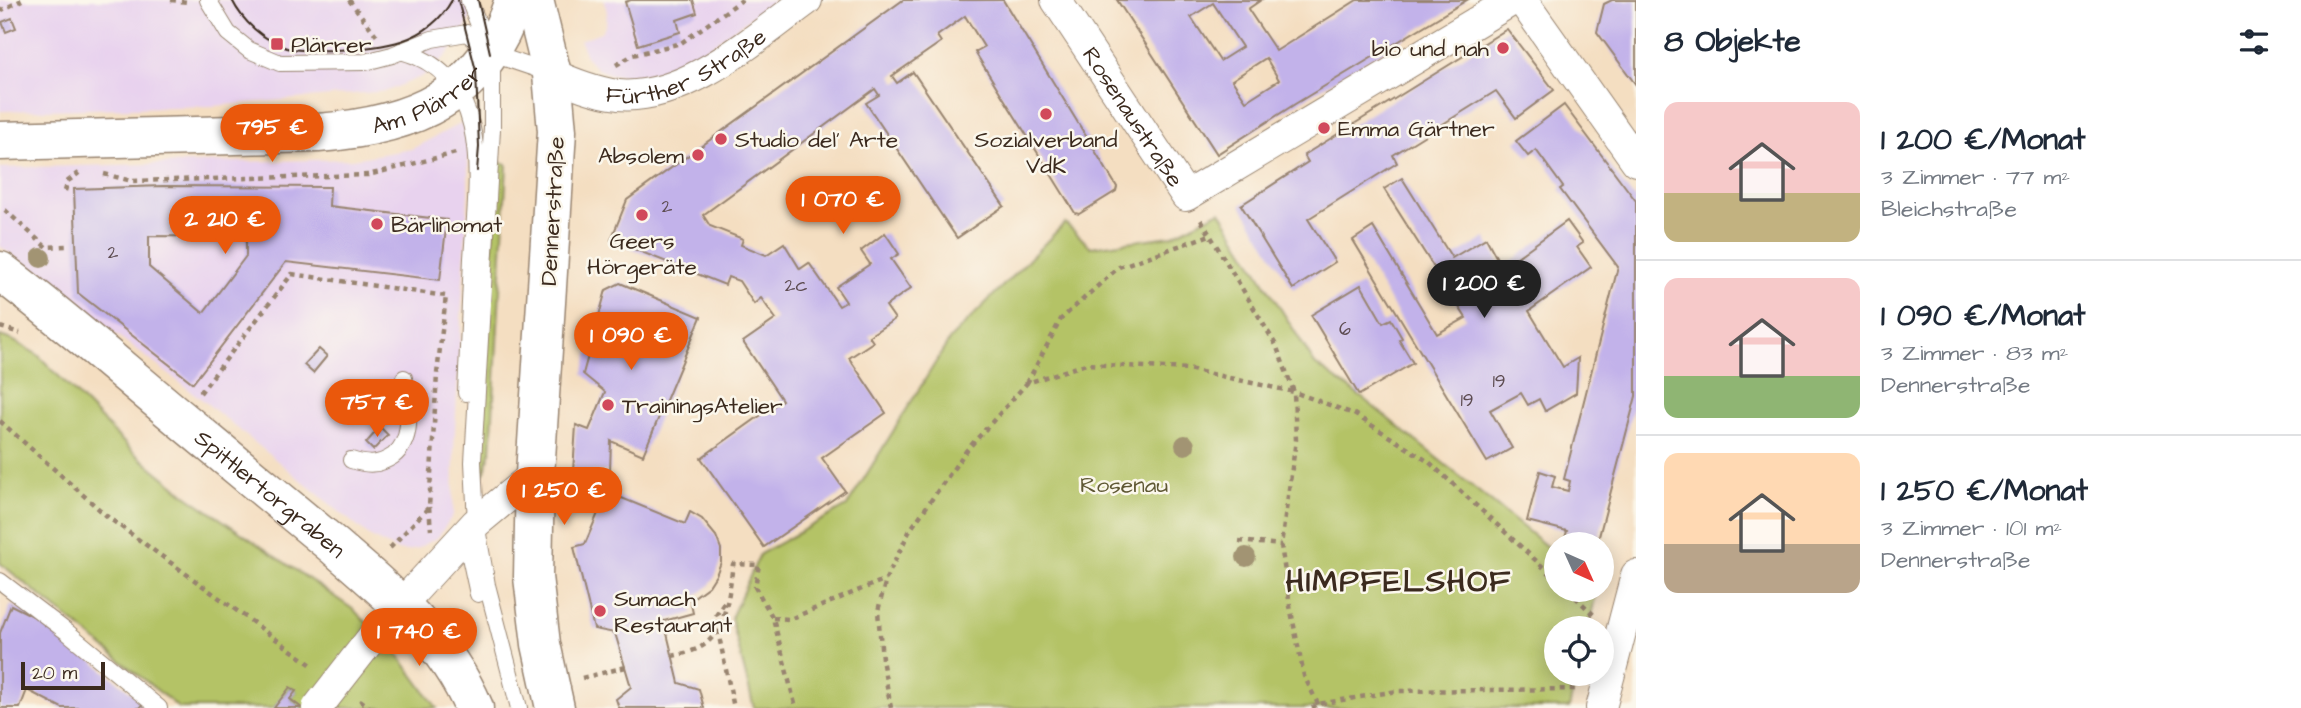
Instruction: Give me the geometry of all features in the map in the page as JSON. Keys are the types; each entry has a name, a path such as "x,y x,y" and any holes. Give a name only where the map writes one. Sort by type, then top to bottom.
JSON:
{"main road":[{"name":"Am Plärrer","path":"0,141 351,131 384,125 430,106 457,89 476,71 490,53 504,27 514,0"},
{"path":"534,0 552,74"},
{"name":"Dennerstraße","path":"552,74 557,131 535,474 533,577 541,644 565,694"},
{"name":"Spittlertorgraben","path":"0,271 279,499 389,617 443,652 474,708"}],"street":[{"name":"Fürther Straße","path":"552,74 589,89 612,94 632,95 663,89 705,72 807,0"},
{"name":"Rosenaustraße","path":"1056,0 1186,196 1513,0"},
{"path":"1522,0 1636,161"},
{"path":"317,708 389,617 471,529 535,474"},
{"path":"1604,698 1636,575"}],"lane":[{"path":"208,0 228,33 249,50 280,63 365,62 432,39 467,33 490,53 552,74"},
{"path":"469,0 490,53 492,70 492,129 472,462 471,529 519,708"},
{"path":"401,51 434,64 443,71 466,105 472,127 477,171 463,462 476,588 508,708"},
{"path":"351,460 368,465 385,461 400,450 408,436 404,379"},
{"path":"0,581 159,708"}],"path":[{"path":"0,10 22,0"},
{"name":"Fürther Straße","path":"610,74 616,65 633,55 681,44 741,0"},
{"path":"96,171 132,181 368,175 455,153 455,166"},
{"path":"65,191 68,181 81,172 88,172"},
{"path":"5,210 46,247 68,246"},
{"path":"891,708 882,659 878,611 886,579 910,530 966,451 1027,383 1061,319 1119,267 1210,236 1276,345 1294,392 1296,440 1280,545 1304,676 1319,706"},
{"path":"180,419 292,274 446,296"},
{"path":"431,541 429,507 437,374 447,283"},
{"path":"0,327 20,333"},
{"path":"1027,383 1086,363 1188,369 1294,392 1354,414 1429,462 1544,568"},
{"path":"0,421 109,518 322,672"},
{"path":"390,548 429,507"},
{"path":"1239,541 1280,545"},
{"path":"673,656 701,648 718,629 728,596 733,564 759,565 755,587 773,618 796,708"},
{"path":"773,618 790,619 886,579"},
{"path":"728,596 715,618 734,708"},
{"path":"565,694 625,667"},
{"path":"1312,708 1397,691 1604,698"},
{"path":"351,694 370,708"}],"shaded area":[{"path":"0,0 476,0 474,11 460,38 446,56 423,76 387,91 214,106 0,111"},
{"path":"604,0 775,0 683,65 643,75 625,76 597,69 586,57 580,40 601,32 606,24"},
{"path":"465,121 468,193 454,448 453,515 438,537 416,549 396,550 369,536 204,401 0,246 0,168 353,159 412,149"}],"green space":[{"path":"498,163 507,164 491,451 480,480 479,441"},
{"name":"Rosenau","path":"1220,211 1315,364 1365,400 1544,544 1544,602 1594,602 1591,616 1544,616 1544,686 1574,686 1569,708 754,708 731,618 760,554 847,506 950,339 1065,223 1091,247 1171,236"},
{"path":"0,336 38,355 133,452 187,496 354,610 397,653 437,708 302,708 290,699 296,691 290,687 274,708 179,708 0,563"}],"building":[{"path":"693,0 697,13 677,20 680,32 638,45 625,2"},
{"path":"903,0 1003,0 1117,187 1116,191 1079,214 1075,213 975,52 984,47 965,16 937,36 941,42 892,76 897,83 913,72 1004,206 957,238 866,103 879,95 875,89 703,215 710,226 743,239 741,245 766,255 784,243 800,269 809,263 839,306 846,302 836,287 870,264 861,251 885,233 899,254 891,259 911,288 886,306 895,319 869,336 873,342 849,358 886,413 822,458 845,491 764,547 701,458 782,400 743,342 776,319 761,298 754,304 739,281 728,277 725,285 611,240 627,200"},
{"path":"1117,0 1261,0 1248,9 1276,51 1357,0 1467,0 1295,104 1217,154","holes":["1213,3 1242,47 1220,61 1191,17","1266,58 1279,80 1246,101 1232,80"]},
{"path":"1612,0 1636,0 1636,85 1597,32 1604,4"},
{"path":"12,18 16,28 6,32 2,22"},
{"path":"1507,29 1554,90 1516,118 1496,91 1393,155 1397,163 1308,219 1335,262 1293,289 1241,205 1308,162 1304,155"},
{"path":"1564,105 1636,201 1636,396 1600,532 1567,532 1527,521 1540,471 1555,476 1552,487 1568,491 1570,481 1564,479 1618,267 1560,189 1563,187 1536,150 1528,156 1516,141"},
{"path":"1402,178 1452,258 1486,238 1502,268 1567,221 1583,243 1577,247 1591,267 1529,311 1563,367 1578,358 1576,393 1545,411 1539,399 1528,405 1521,393 1490,410 1512,448 1487,462 1353,240 1373,227 1437,334 1466,318 1384,189"},
{"path":"163,186 330,187 329,206 447,220 440,280 286,262 193,383 78,293 74,189","holes":["149,236 246,237 246,256 203,313 149,267"]},
{"path":"620,283 701,317 643,455 611,441 610,471 573,472 576,425 589,430 605,392 583,374 606,290"},
{"path":"1361,285 1383,323 1391,319 1402,338 1399,340 1413,363 1359,395 1311,315"},
{"path":"319,349 327,356 313,373 304,365"},
{"path":"380,427 388,435 373,450 366,443"},
{"path":"607,492 685,524 690,512 702,519 716,536 721,549 721,562 709,586 690,600 693,613 664,621 679,683 699,689 704,708 619,708 616,699 631,687 615,633 594,629 574,547 585,544"},
{"path":"11,605 45,622 144,703 140,708 62,708 27,690 20,708 0,708 0,633"},
{"path":"290,687 296,691 290,699 302,708 274,708"}],"tram line":[{"path":"232,0 248,23 262,35 287,48 299,50 369,48 402,41 430,26 452,0"},
{"path":"458,0 476,71 479,147 477,171"},
{"path":"478,0 490,53"}],"place":[{"name":"Plärrer","path":"277,44"},
{"name":"bio und nah","path":"1503,48"},
{"name":"Sozialverband VdK","path":"1046,114"},
{"name":"Emma Gärtner","path":"1324,128"},
{"name":"Studio del' Arte","path":"721,139"},
{"name":"Absolem","path":"698,155"},
{"name":"Geers Hörgeräte","path":"642,215"},
{"name":"Bärlinomat","path":"377,224"},
{"name":"TrainingsAtelier","path":"608,405"},
{"name":"Sumach Restaurant","path":"600,611"}],"district":[{"name":"HIMPFELSHOF","path":"1399,581"}]}
